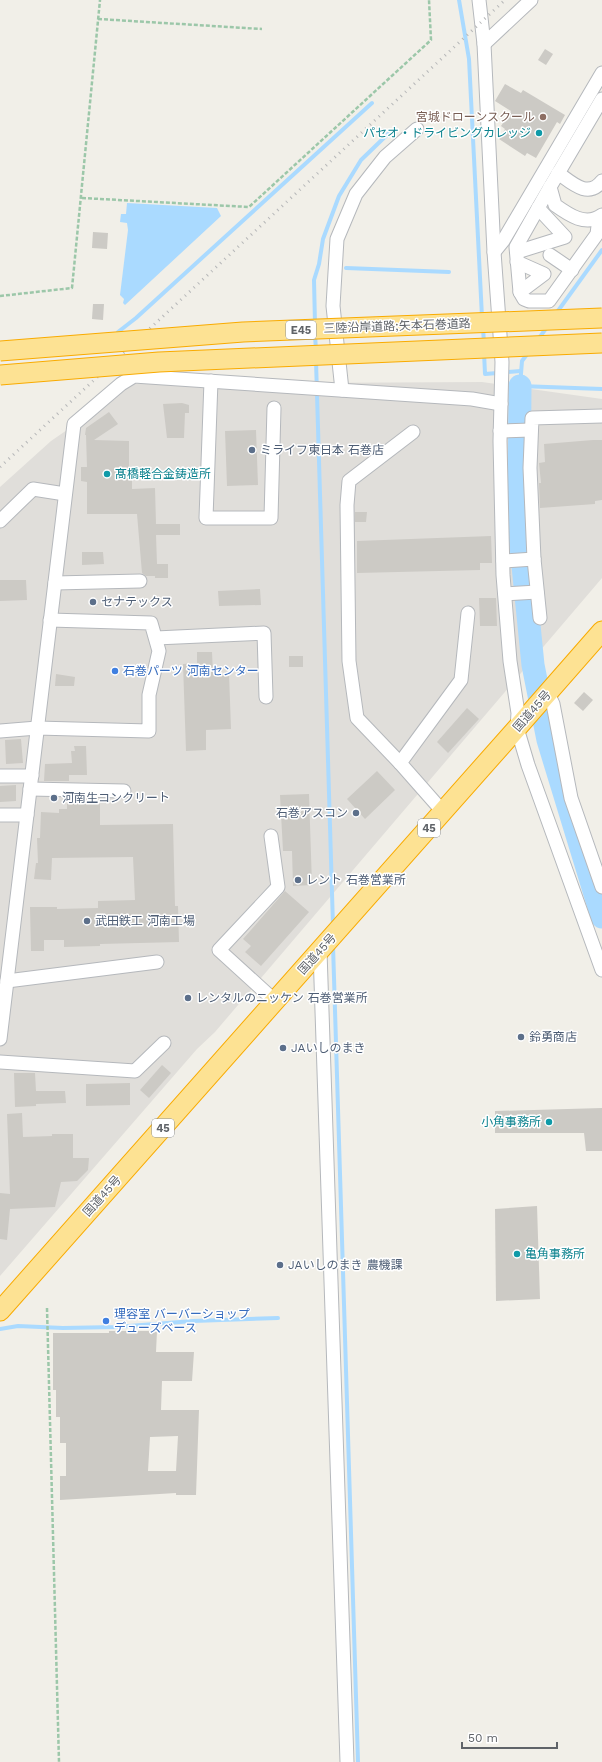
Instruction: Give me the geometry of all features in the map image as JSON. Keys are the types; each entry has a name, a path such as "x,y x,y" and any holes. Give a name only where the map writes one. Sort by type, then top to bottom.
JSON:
{"highway":[{"name":"三陸沿岸道路;矢本石巻道路","path":"0,352 243,332 602,318"},
{"name":"三陸沿岸道路;矢本石巻道路","path":"0,375 160,362 602,343"},
{"name":"国道45号","path":"0,1311 518,728 602,631"}],"street":[{"path":"479,0 484,44 494,252 502,364 501,431 505,594 510,661 518,713 518,728 528,765 602,970"},
{"path":"484,44 531,0"},
{"path":"550,187 555,205 577,220 587,220 600,216 597,234 549,301 529,301 524,299 520,292 516,247 599,98 602,73"},
{"path":"494,252 599,98"},
{"path":"342,390 333,306 337,239 356,194 385,157 417,129"},
{"path":"558,173 580,188 588,190 594,188 602,181"},
{"path":"517,257 565,237 538,208"},
{"path":"550,255 572,270"},
{"path":"517,257 544,274 520,292"},
{"path":"0,1039 74,424 121,384 134,376 472,399 501,404"},
{"path":"211,381 206,518 271,518 274,408"},
{"path":"540,618 534,559 530,468 532,418 602,416"},
{"path":"501,431 531,430"},
{"path":"413,432 349,481 347,505 349,661 357,718 444,811"},
{"path":"0,521 33,489 65,494"},
{"path":"504,561 534,559"},
{"path":"55,583 140,581"},
{"path":"505,594 537,592"},
{"path":"400,763 461,680 468,613"},
{"path":"0,731 37,728 150,731 149,695 159,651 151,623 50,620"},
{"path":"156,638 264,633 266,697"},
{"path":"548,693 553,704 570,798 602,887"},
{"path":"0,776 32,776"},
{"path":"30,789 124,791"},
{"path":"0,815 27,815"},
{"path":"272,836 278,887 219,950 276,1001"},
{"path":"323,947 347,1762"},
{"path":"7,982 157,962"},
{"path":"0,1062 136,1071 164,1043"}],"path":[{"path":"0,296 72,288 82,198 100,0"},
{"path":"82,198 249,207 431,40 429,0"},
{"path":"98,19 262,29"},
{"path":"47,1308 59,1762"}],"shaded area":[{"path":"482,382 602,399 602,578 215,1032 197,1049 0,1276 0,487 51,441 134,384"}],"water":[{"path":"127,203 217,208 221,216 125,305 123,303 124,299 120,295 128,230 127,223 120,222 121,214 126,214"}],"building":[{"path":"545,49 553,54 546,65 538,60"},
{"name":"パセオ・ドライビングカレッジ","path":"505,84 521,93 523,90 565,115 560,124 557,122 536,158 527,153 525,156 499,139 505,129 501,126 511,111 495,101"},
{"path":"93,232 108,233 107,249 92,248"},
{"path":"93,304 104,304 103,320 92,319"},
{"path":"182,403 189,405 189,413 185,413 184,438 167,438 163,404"},
{"path":"109,412 118,424 94,440 129,441 129,466 132,466 132,489 155,488 156,524 180,524 180,535 156,535 157,564 168,564 168,578 155,578 155,576 146,576 142,573 137,514 87,514 87,482 81,481 81,467 87,467 86,428"},
{"path":"256,430 258,485 227,486 225,431"},
{"path":"602,440 602,500 595,501 595,504 540,508 539,483 541,483 539,463 545,462 544,444"},
{"path":"355,512 367,512 366,522 355,522"},
{"path":"491,536 492,563 480,563 480,570 357,573 357,541"},
{"path":"82,552 103,552 104,564 82,565"},
{"path":"0,580 26,580 27,600 0,601"},
{"path":"260,589 261,605 219,606 218,591"},
{"path":"479,598 496,598 497,626 480,626"},
{"path":"197,652 212,652 213,674 229,673 231,729 206,730 206,750 186,751 183,664 197,663"},
{"path":"289,656 303,656 303,667 289,667"},
{"path":"56,674 75,677 74,686 55,686"},
{"path":"584,692 593,700 583,711 574,703"},
{"path":"467,708 479,719 448,753 437,742"},
{"path":"21,739 23,763 6,764 5,740"},
{"path":"74,746 86,746 87,775 69,775 69,781 44,781 45,764 72,763 71,751 75,751"},
{"path":"377,771 395,790 365,819 347,799"},
{"path":"16,785 16,801 0,802 0,786"},
{"path":"309,794 312,885 293,886 292,851 283,851 280,795"},
{"path":"67,804 100,804 100,825 173,824 175,906 178,906 179,942 100,944 100,946 64,947 64,940 44,940 44,951 31,951 30,907 57,907 57,909 98,908 98,901 135,900 133,857 52,858 51,880 34,879 36,863 38,863 37,838 40,838 41,812 59,813 59,809 67,809"},
{"path":"285,891 309,912 261,966 245,952 251,946 243,939"},
{"path":"162,1065 171,1073 149,1098 140,1090"},
{"path":"14,1073 35,1073 36,1091 65,1091 66,1103 36,1104 36,1106 15,1107"},
{"path":"130,1083 130,1105 86,1106 86,1084"},
{"name":"小角事務所","path":"602,1108 602,1151 586,1151 584,1133 495,1133 495,1111"},
{"path":"22,1113 23,1137 52,1136 52,1134 73,1134 73,1158 89,1158 88,1170 77,1181 61,1182 55,1207 10,1209 7,1240 0,1239 0,1193 10,1194 7,1114"},
{"name":"亀角事務所","path":"537,1206 540,1299 496,1301 495,1209"},
{"path":"109,1331 157,1331 156,1352 194,1352 192,1381 162,1381 161,1410 199,1410 196,1495 176,1495 176,1493 60,1500 60,1476 66,1476 66,1443 60,1443 60,1417 56,1417 56,1390 53,1390 53,1333 109,1333","holes":["178,1436 176,1471 148,1471 150,1437"]}],"waterway":[{"path":"459,0 469,59 482,317"},
{"path":"118,332 136,318 372,103"},
{"path":"315,324 314,280 319,264 323,239 339,196 361,160 389,133"},
{"path":"555,315 602,250"},
{"path":"346,268 449,272"},
{"path":"537,341 547,327"},
{"path":"483,328 484,343"},
{"path":"315,335 316,350"},
{"path":"484,352 485,374 521,371"},
{"path":"528,353 522,361 520,386 602,389"},
{"path":"316,361 333,926"},
{"path":"520,386 519,526 533,665 548,740 602,917"},
{"path":"333,945 358,1762"},
{"path":"0,1329 18,1326 63,1328 116,1327 193,1321 278,1318"}],"railway":[{"path":"0,467 505,0"}],"place":[{"name":"宮城ドローンスクール","path":"543,117"},
{"name":"パセオ・ドライビングカレッジ","path":"539,133"},
{"name":"ミライフ東日本 石巻店","path":"252,450"},
{"name":"髙橋軽合金鋳造所","path":"107,474"},
{"name":"セナテックス","path":"93,602"},
{"name":"石巻パーツ 河南センター","path":"115,671"},
{"name":"河南生コンクリート","path":"54,798"},
{"name":"石巻アスコン","path":"356,813"},
{"name":"レント 石巻営業所","path":"298,880"},
{"name":"武田鉄工 河南工場","path":"87,921"},
{"name":"レンタルのニッケン 石巻営業所","path":"188,998"},
{"name":"鈴勇商店","path":"521,1037"},
{"name":"JAいしのまき","path":"283,1048"},
{"name":"小角事務所","path":"549,1122"},
{"name":"亀角事務所","path":"517,1254"},
{"name":"JAいしのまき 農機課","path":"280,1265"},
{"name":"理容室 バーバーショップ デューズベース","path":"106,1321"}]}
